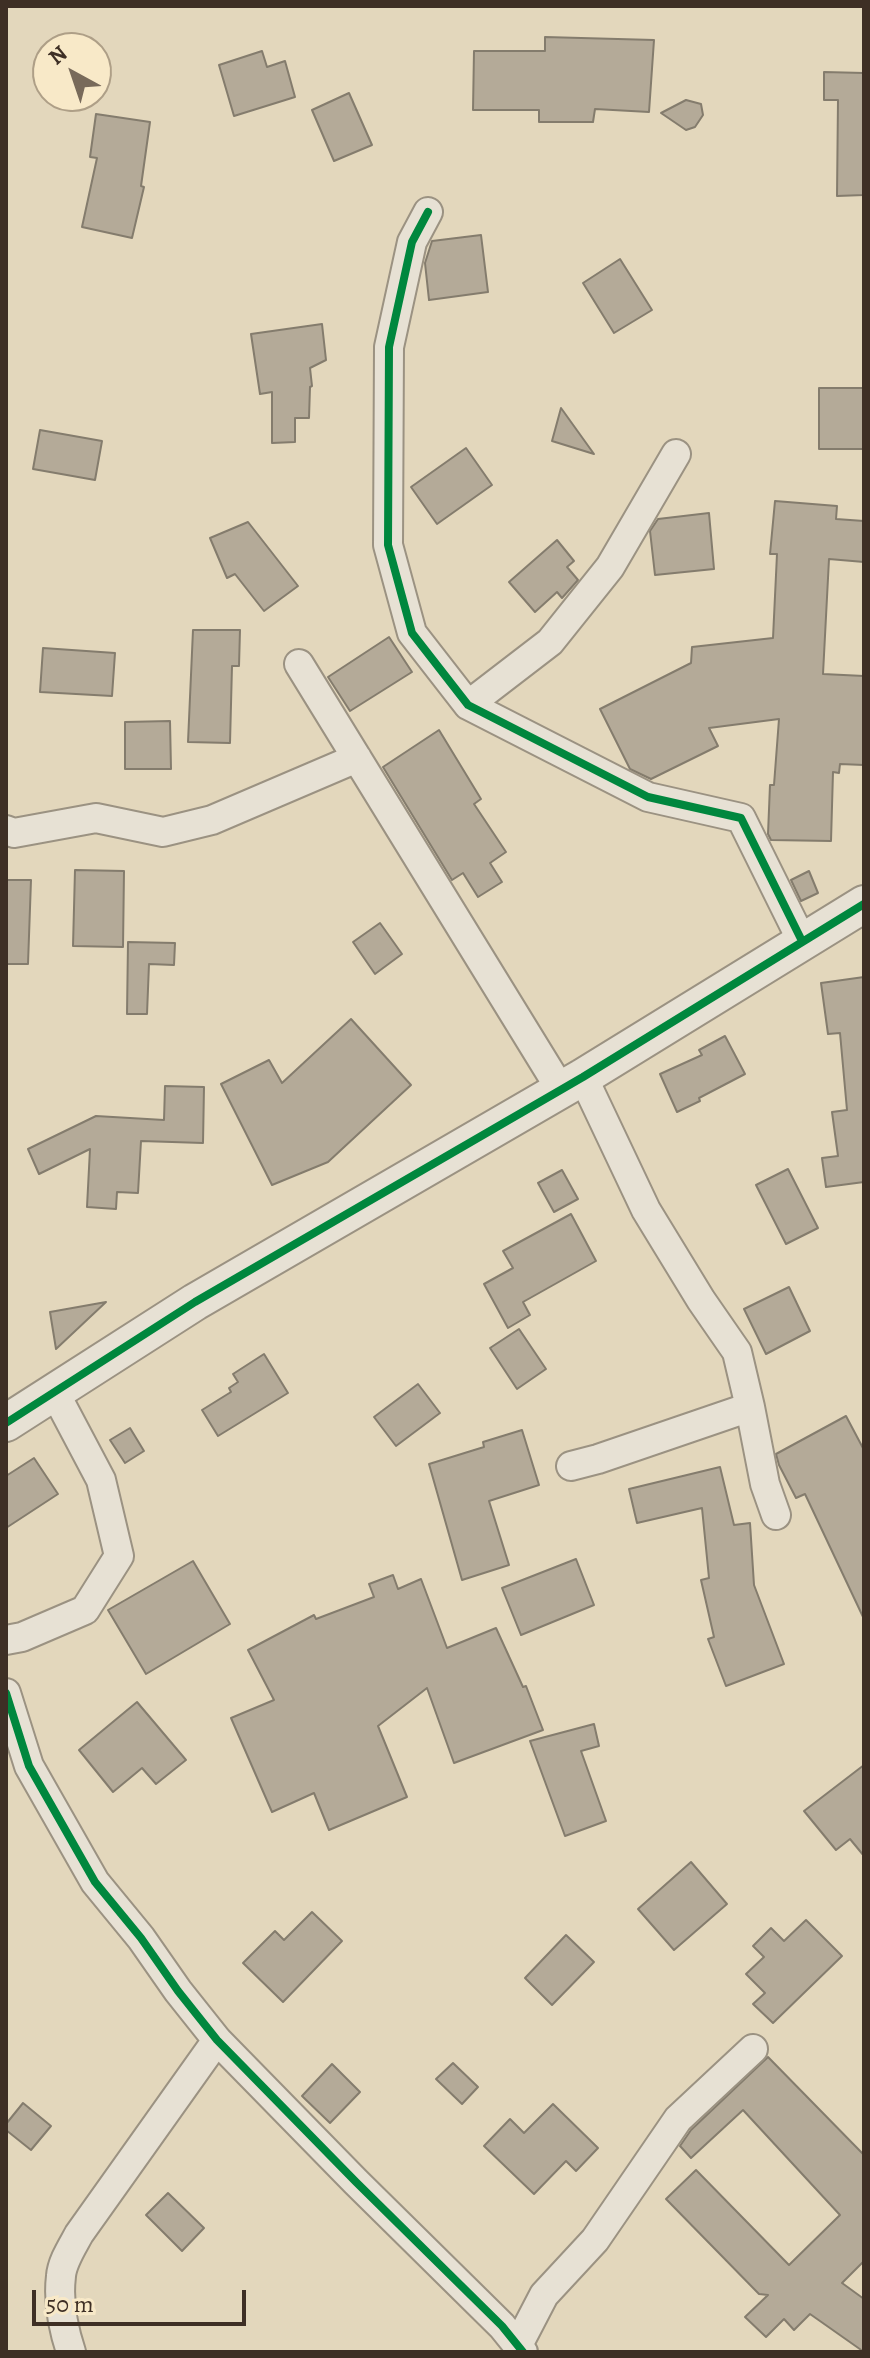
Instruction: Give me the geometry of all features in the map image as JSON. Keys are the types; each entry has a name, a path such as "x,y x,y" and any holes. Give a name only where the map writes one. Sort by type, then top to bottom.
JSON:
{"street":[{"path":"428,212 412,242 389,347 388,545 412,633 468,705 648,797 741,818 802,941"},
{"path":"468,705 550,642 610,567 676,454"},
{"path":"299,664 357,758 572,1084 701,1300 737,1352 765,1484 776,1515"},
{"path":"6,830 14,833 96,818 163,832 212,820 357,758"},
{"path":"6,1423 195,1302 572,1084 864,904"},
{"path":"6,1640 22,1637 85,1610 119,1556 101,1480 55,1393"},
{"path":"571,1466 750,1407"},
{"path":"6,1693 29,1766 95,1882 141,1938 178,1991 217,2040 520,2348 544,2295 595,2240 678,2119 753,2049"},
{"path":"71,2352 63,2328 61,2274 68,2255 79,2234 217,2040"}],"building":[{"path":"545,37 654,40 649,112 595,109 593,122 539,122 539,110 473,110 474,51 545,51"},
{"path":"262,51 267,67 285,61 295,97 234,116 219,65"},
{"path":"824,72 864,73 864,195 837,196 838,100 824,100"},
{"path":"349,93 372,145 334,161 312,110"},
{"path":"686,100 701,104 703,115 695,127 686,130 661,113"},
{"path":"96,114 150,122 141,186 144,187 132,238 82,227 97,158 90,157"},
{"path":"481,235 488,292 429,300 425,263 432,241"},
{"path":"620,259 652,310 614,333 583,283"},
{"path":"322,324 326,360 310,368 309,418 295,418 295,442 272,443 272,392 260,394 251,334"},
{"path":"819,388 864,388 864,449 819,449"},
{"path":"561,408 594,454 552,441"},
{"path":"40,430 102,441 95,480 33,469"},
{"path":"466,448 492,485 437,524 411,487"},
{"path":"775,501 837,506 836,519 864,521 864,562 829,559 823,674 864,676 864,765 840,764 839,773 833,772 831,841 771,840 768,834 770,785 774,785 779,719 709,728 718,746 651,779 630,769 600,709 691,663 692,647 773,638 777,554 770,554"},
{"path":"709,513 714,569 655,575 650,531 658,519"},
{"path":"248,522 298,586 264,611 235,574 227,578 210,538"},
{"path":"557,540 574,561 567,567 578,580 562,598 557,592 535,612 509,582"},
{"path":"193,630 240,630 239,666 232,666 230,743 188,742"},
{"path":"389,637 412,672 350,711 328,677"},
{"path":"43,648 115,653 112,696 40,692"},
{"path":"170,721 171,769 125,769 125,722"},
{"path":"439,730 481,799 474,804 506,852 490,863 502,882 478,897 463,873 452,880 383,767"},
{"path":"75,870 124,871 123,947 73,946"},
{"path":"809,871 818,893 801,901 791,880"},
{"path":"6,880 31,880 28,964 6,964"},
{"path":"380,923 402,954 375,974 353,942"},
{"path":"128,942 175,943 174,965 149,964 147,1014 127,1014"},
{"path":"864,977 864,1182 826,1187 822,1158 838,1156 832,1112 847,1110 840,1033 828,1034 821,983"},
{"path":"351,1019 411,1085 328,1162 272,1185 221,1084 269,1060 282,1083"},
{"path":"725,1036 745,1074 677,1112 660,1074 702,1055 699,1050"},
{"path":"165,1086 204,1087 203,1143 141,1141 138,1193 117,1192 116,1209 87,1207 90,1149 39,1174 28,1149 96,1116 164,1120"},
{"path":"788,1169 818,1228 786,1244 756,1185"},
{"path":"562,1170 578,1199 554,1212 538,1183"},
{"path":"571,1214 596,1261 523,1302 530,1315 508,1328 484,1284 513,1268 503,1251"},
{"path":"789,1287 810,1331 766,1354 744,1309"},
{"path":"106,1302 56,1349 50,1312"},
{"path":"519,1329 546,1369 517,1389 490,1348"},
{"path":"264,1354 288,1393 218,1436 202,1410 231,1392 229,1388 238,1382 233,1374"},
{"path":"418,1384 440,1413 396,1446 374,1417"},
{"path":"846,1416 864,1450 864,1619 805,1494 796,1498 776,1454"},
{"path":"130,1428 144,1451 125,1463 110,1440"},
{"path":"522,1430 539,1485 489,1501 509,1565 462,1580 429,1464 484,1447 483,1442"},
{"path":"34,1458 58,1494 6,1528 6,1476"},
{"path":"720,1467 734,1525 750,1523 754,1585 784,1664 726,1686 708,1639 714,1637 701,1580 709,1578 702,1508 637,1523 629,1489"},
{"path":"576,1559 594,1605 521,1635 502,1588"},
{"path":"193,1561 230,1624 146,1674 108,1610"},
{"path":"393,1575 398,1589 421,1579 447,1648 496,1628 523,1687 526,1686 543,1730 454,1763 427,1688 378,1726 407,1797 329,1830 314,1793 272,1812 231,1718 274,1700 248,1650 314,1615 316,1619 374,1597 369,1584"},
{"path":"137,1702 186,1760 156,1784 142,1768 113,1792 79,1750"},
{"path":"594,1724 599,1746 581,1751 606,1821 565,1836 530,1741"},
{"path":"864,1765 864,1856 850,1839 836,1850 804,1811"},
{"path":"691,1862 727,1904 674,1950 638,1909"},
{"path":"312,1912 342,1941 283,2002 243,1963 275,1931 284,1940"},
{"path":"806,1920 842,1956 773,2023 753,2004 765,1993 746,1974 764,1957 753,1946 771,1928 784,1941"},
{"path":"566,1935 594,1962 552,2005 525,1978"},
{"path":"768,2057 864,2155 864,2261 842,2283 864,2299 864,2352 810,2314 794,2330 784,2319 766,2337 745,2317 768,2295 759,2294 666,2199 696,2170 789,2265 840,2215 743,2110 691,2158 680,2146 691,2130"},
{"path":"453,2063 478,2087 462,2104 436,2079"},
{"path":"332,2064 360,2092 330,2123 302,2096"},
{"path":"23,2103 51,2126 31,2150 6,2130 6,2124"},
{"path":"553,2104 598,2148 576,2171 566,2161 534,2194 484,2146 510,2119 524,2133"},
{"path":"168,2193 204,2228 182,2251 146,2215"}],"cycle path":[{"path":"428,212 412,242 389,347 388,545 412,633 468,705 648,797 741,818 802,941"},
{"path":"6,1423 195,1302 583,1077 864,904"},
{"path":"6,1693 29,1766 95,1882 141,1938 178,1991 217,2040 502,2326 523,2352"}]}
